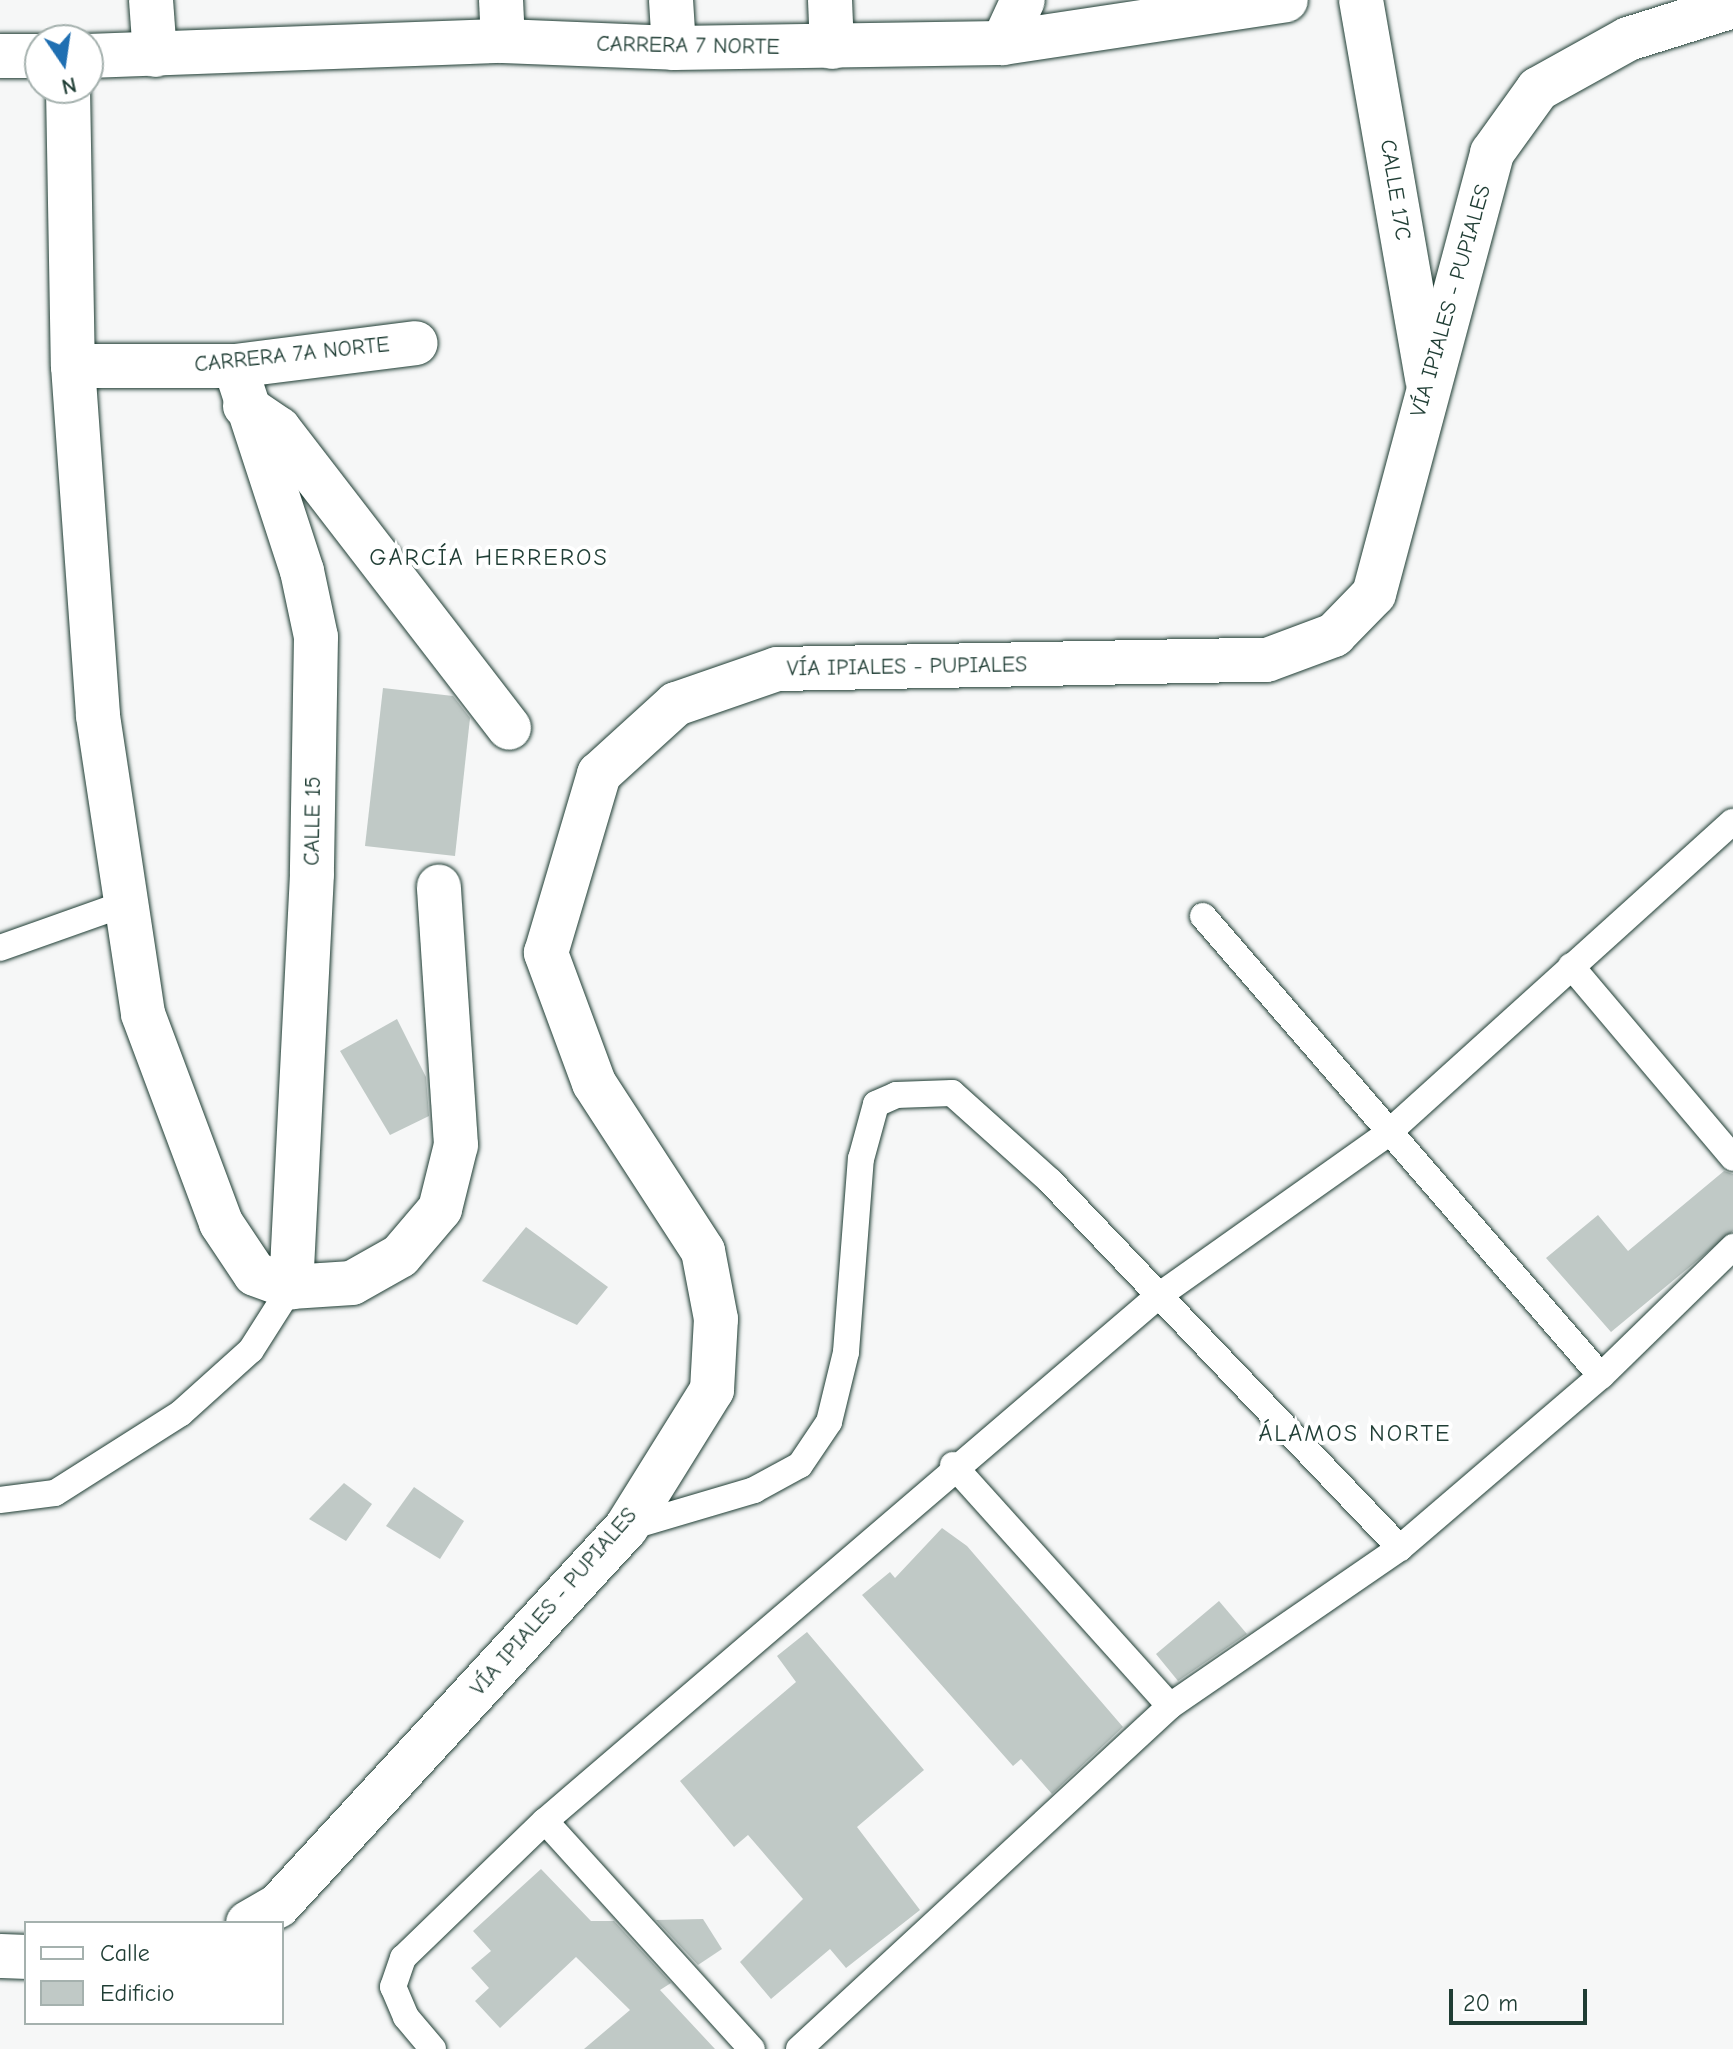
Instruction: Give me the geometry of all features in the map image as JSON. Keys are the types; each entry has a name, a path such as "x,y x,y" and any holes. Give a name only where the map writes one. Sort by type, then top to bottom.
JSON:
{"street":[{"path":"151,0 155,55"},
{"path":"671,0 674,48"},
{"path":"830,0 832,47"},
{"path":"1003,43 1023,0"},
{"name":"CARRERA 7 NORTE","path":"104,56 155,55 502,21 674,48 1003,43 1286,0"},
{"name":"CALLE 17C","path":"1361,0 1427,380"},
{"name":"VÍA IPIALES - PUPIALES","path":"252,1921 278,1906 626,1528 712,1390 716,1319 703,1251 594,1083 546,953 599,774 676,704 777,669 1267,660 1334,635 1374,594 1427,380 1492,153 1538,89 1628,39 1733,6"},
{"path":"0,56 24,56"},
{"path":"68,104 73,366 98,716 143,1014 221,1223 255,1274 291,1287 352,1283 400,1256 440,1209 456,1145 439,887"},
{"name":"CARRERA 7A NORTE","path":"73,366 240,386 416,343"},
{"path":"240,386 279,429 509,728"},
{"name":"CALLE 15","path":"240,386 302,571 316,637 312,874 291,1287"},
{"path":"0,1956 24,1957"}],"lane":[{"path":"433,2049 406,2017 393,1987 403,1958 545,1821 953,1465 1157,1297 1386,1135 1733,822"},
{"path":"0,948 127,903"},
{"path":"1203,916 1386,1135 1601,1376"},
{"path":"1571,966 1733,1158"},
{"path":"626,1528 754,1490 800,1465 829,1422 846,1352 861,1159 876,1104 896,1095 952,1093 1050,1181 1157,1297 1400,1548"},
{"path":"799,2049 1170,1706 1400,1548 1601,1376 1733,1247"},
{"path":"0,1500 55,1493 181,1413 251,1350 291,1287"},
{"path":"953,1465 1170,1706"},
{"path":"545,1821 752,2049"}],"building":[{"path":"383,688 453,696 470,718 455,856 365,846"},
{"path":"397,1019 426,1077 429,1116 390,1135 340,1051"},
{"path":"1724,1171 1733,1174 1733,1231 1611,1332 1546,1258 1598,1215 1628,1251"},
{"path":"526,1227 608,1287 577,1325 482,1281"},
{"path":"344,1483 372,1504 346,1541 309,1519"},
{"path":"414,1487 464,1521 440,1559 386,1526"},
{"path":"942,1528 967,1546 1123,1727 1052,1794 1021,1759 1013,1766 862,1595 890,1572 895,1578"},
{"path":"1219,1601 1247,1634 1178,1681 1156,1654"},
{"path":"807,1632 924,1770 857,1827 920,1910 846,1968 830,1949 771,1999 740,1962 803,1899 748,1835 734,1847 680,1781 796,1682 777,1656"},
{"path":"541,1869 591,1921 614,1921 671,1983 660,1990 715,2049 584,2049 630,2010 576,1957 500,2028 475,2001 489,1988 471,1968 491,1951 473,1931"},
{"path":"703,1919 722,1949 698,1965 656,1920"}],"district":[{"name":"GARCÍA HERREROS","path":"489,558"},
{"name":"ÁLAMOS NORTE","path":"1355,1434"}]}
